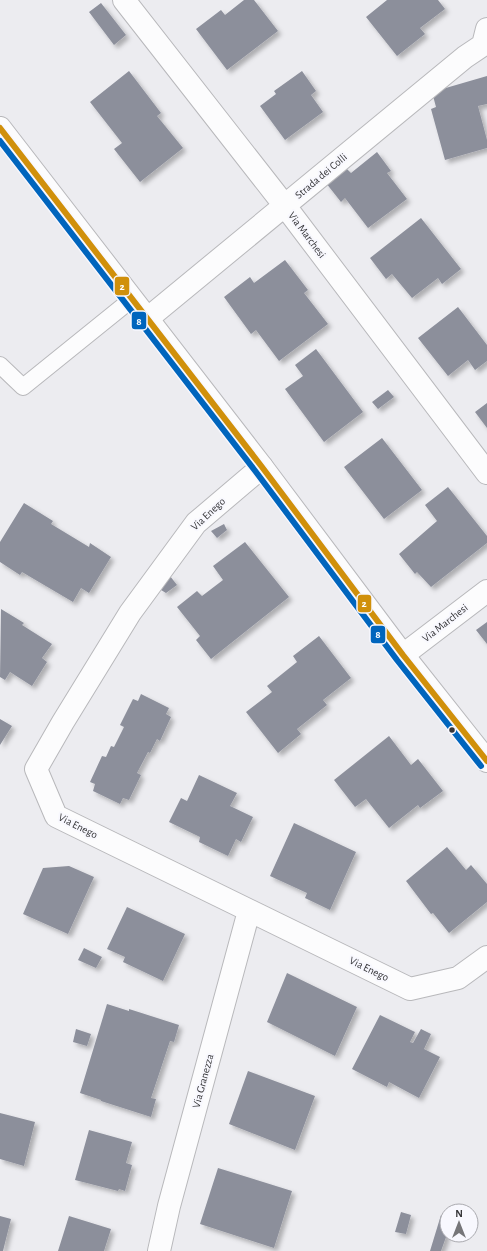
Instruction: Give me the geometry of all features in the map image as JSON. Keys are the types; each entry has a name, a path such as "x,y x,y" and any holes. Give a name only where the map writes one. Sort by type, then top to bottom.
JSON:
{"street":[{"name":"Via Marchesi","path":"124,0 285,206 487,473"},
{"name":"Strada dei Colli","path":"147,319 465,57 483,45 487,29"},
{"path":"0,128 262,468 403,655 487,761"},
{"name":"Via Enego","path":"262,468 196,523 130,613 63,722 36,769 56,816 410,989 458,978 487,957"},
{"name":"Via Marchesi","path":"403,655 487,591"},
{"name":"Via Granezza","path":"159,1251 169,1206 249,910"}],"lane":[{"path":"0,365 23,387 132,300"}],"building":[{"path":"244,0 254,0 278,31 227,70 196,29 221,10 225,15"},
{"path":"387,0 438,0 445,9 420,28 425,34 397,56 366,17"},
{"path":"101,3 126,35 114,45 89,12"},
{"path":"129,71 161,113 157,116 183,148 140,182 114,149 122,143 90,102"},
{"path":"302,71 316,91 311,95 323,112 285,140 260,106 276,94 274,91"},
{"path":"487,76 487,104 478,106 487,140 487,148 445,160 431,109 436,107 432,92"},
{"path":"377,152 391,171 387,173 407,199 368,228 345,198 341,202 326,183 346,168 351,173"},
{"path":"421,218 461,269 442,284 438,278 412,298 392,274 386,279 370,258"},
{"path":"285,260 308,290 304,293 328,324 279,361 256,330 251,334 224,297 250,277 254,283"},
{"path":"458,307 487,345 487,361 475,370 468,360 448,376 418,338"},
{"path":"316,349 363,412 324,442 285,389 303,376 295,365"},
{"path":"388,390 394,397 378,409 372,402"},
{"path":"487,403 487,428 475,412"},
{"path":"382,438 422,490 384,519 344,467"},
{"path":"448,487 487,536 487,543 431,587 417,572 415,574 399,554 437,521 425,505"},
{"path":"24,503 53,521 51,524 89,547 90,543 111,557 89,593 81,588 73,602 22,572 20,575 0,562 0,542"},
{"path":"224,524 227,530 217,538 211,531"},
{"path":"245,542 289,597 211,659 196,640 200,636 177,607 197,591 202,596 223,580 213,566"},
{"path":"170,576 177,585 166,593 161,590"},
{"path":"1,609 24,623 22,625 52,644 42,658 47,662 32,686 10,672 5,680 0,677"},
{"path":"487,622 487,644 476,630"},
{"path":"319,636 351,678 323,700 327,705 297,729 301,734 278,753 246,712 272,692 267,686 297,662 293,656"},
{"path":"141,694 169,708 166,714 171,717 160,741 157,739 137,773 141,775 129,800 123,798 120,804 93,791 95,784 90,782 102,756 106,757 111,746 114,747 124,727 120,725 133,699 138,701"},
{"path":"0,719 12,726 0,745"},
{"path":"389,736 411,765 418,759 443,791 420,808 418,805 389,828 366,799 355,807 334,780"},
{"path":"199,775 237,793 230,806 253,817 241,842 236,839 228,856 199,842 200,837 169,822 181,798 187,801"},
{"path":"294,823 356,852 330,910 305,898 307,893 270,876"},
{"path":"447,847 466,870 471,865 487,884 487,902 449,933 433,913 431,914 406,881"},
{"path":"69,866 94,877 68,934 23,914 43,868"},
{"path":"127,907 185,934 163,981 123,962 125,957 107,949"},
{"path":"84,948 102,957 96,968 78,960"},
{"path":"287,973 357,1007 335,1056 267,1022"},
{"path":"107,1004 129,1011 129,1009 179,1025 174,1042 170,1041 151,1098 156,1099 151,1117 80,1093"},
{"path":"380,1015 415,1032 410,1042 413,1043 421,1029 431,1034 424,1049 440,1057 419,1098 389,1082 387,1087 352,1069"},
{"path":"76,1029 91,1034 87,1046 73,1042"},
{"path":"248,1071 315,1096 295,1150 229,1124"},
{"path":"0,1113 35,1122 24,1166 0,1159"},
{"path":"89,1130 132,1142 126,1163 132,1165 125,1191 119,1189 118,1191 75,1180"},
{"path":"218,1168 292,1191 274,1248 200,1224"},
{"path":"401,1212 411,1215 406,1234 395,1232"},
{"path":"0,1216 11,1219 3,1251 0,1251"},
{"path":"69,1216 111,1229 104,1251 58,1251"},
{"path":"439,1222 439,1243 444,1243 441,1251 430,1251"}],"transit line":[{"name":"2","path":"0,128 262,467 403,655 487,761"},
{"name":"8","path":"0,141 256,472 397,660 481,766"}]}
